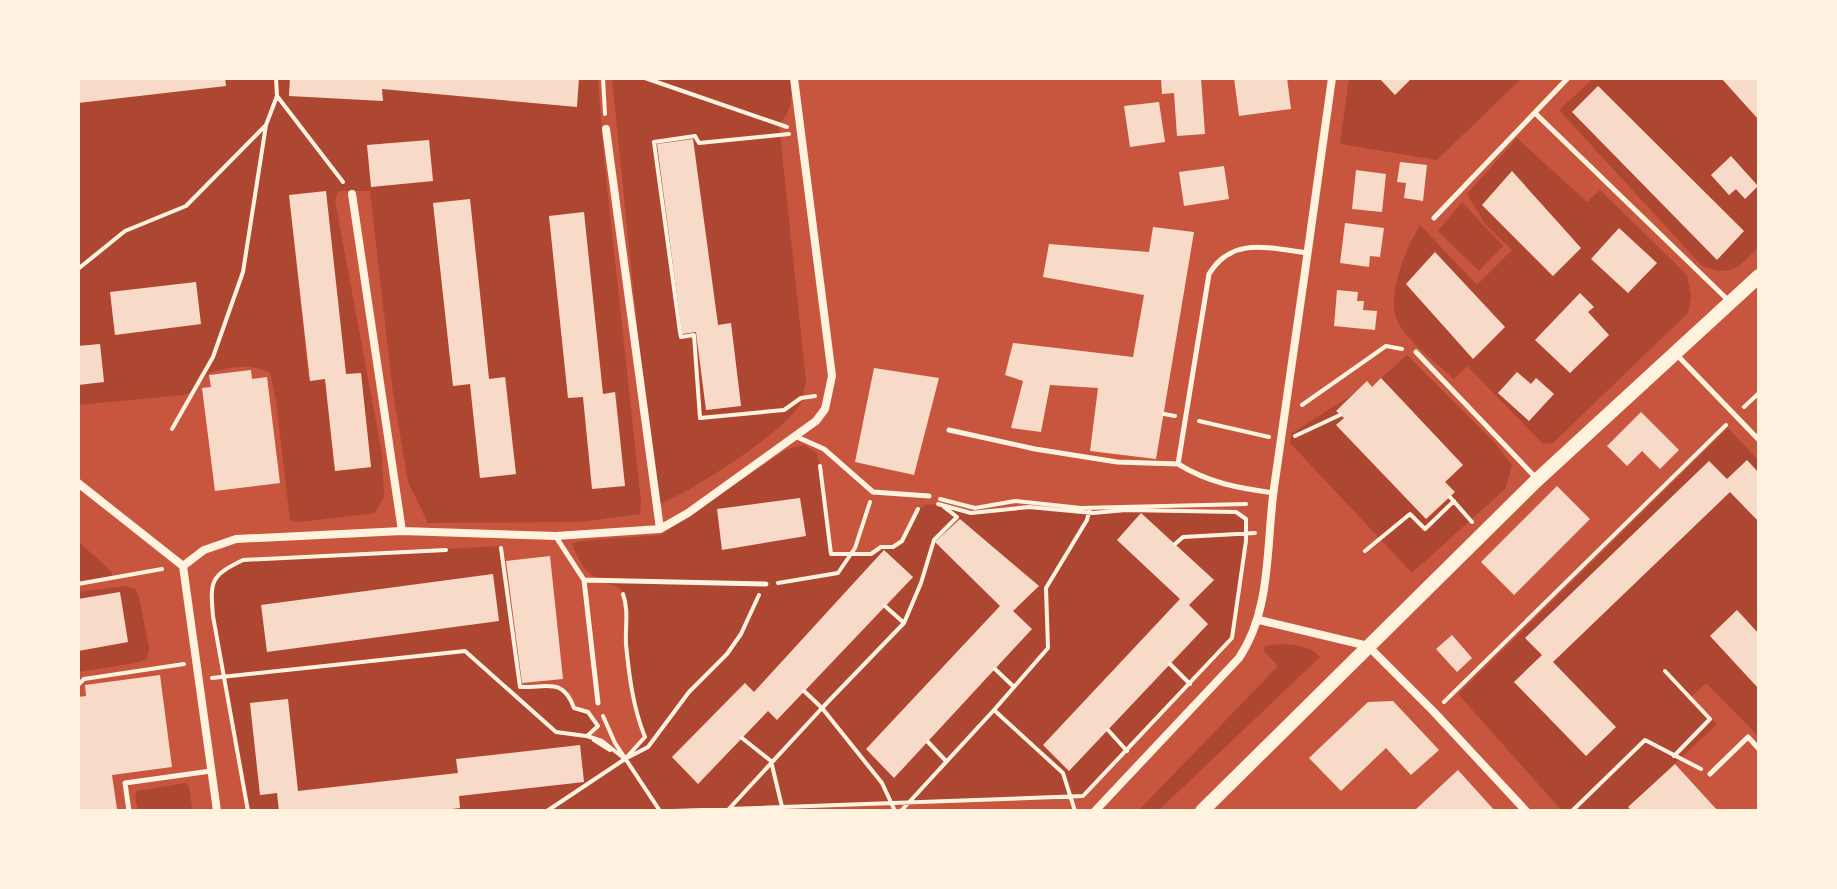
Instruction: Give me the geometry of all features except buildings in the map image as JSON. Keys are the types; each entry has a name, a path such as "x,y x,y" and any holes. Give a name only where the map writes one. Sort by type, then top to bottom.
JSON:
{"main road":[{"path":"1202,811 1537,480 1759,276"}],"street":[{"path":"183,566 204,550 236,539 402,531 556,536 660,529 797,437 825,409 832,376 794,78"},
{"path":"1095,811 1239,658 1259,620 1272,504 1332,78"},
{"path":"606,129 660,529"},
{"path":"352,194 402,531"},
{"path":"78,483 183,566 217,811"},
{"path":"1259,620 1368,646 1526,811"}],"lane":[{"path":"1434,218 1568,78"},
{"path":"1535,113 1731,303"},
{"path":"1178,464 1209,274 1218,259 1231,251 1258,247 1308,253"},
{"path":"1416,352 1537,480"},
{"path":"1677,354 1759,440"},
{"path":"949,430 1035,449 1117,462 1178,464 1223,485 1274,493"},
{"path":"797,437 824,449 873,492 929,496"},
{"path":"556,536 584,580 598,703"},
{"path":"584,580 766,584"},
{"path":"1710,774 1748,737 1759,749"},
{"path":"129,811 125,783 211,771"}],"path":[{"path":"172,429 213,357 243,272 266,125 277,96 276,78"},
{"path":"603,78 606,129"},
{"path":"645,78 802,132"},
{"path":"277,96 352,194"},
{"path":"78,269 125,231 186,206 266,125"},
{"path":"802,132 699,143 695,136 654,142 681,337 694,335 700,418 784,410 801,398 830,394"},
{"path":"1285,417 1386,346 1416,352"},
{"path":"1434,712 1759,393"},
{"path":"1164,414 1267,436 1281,442 1340,415"},
{"path":"673,811 1083,796 1232,638 1246,532 1246,519 1236,512 1029,507 971,513 941,505 925,505 916,511 902,541 893,547 881,547 871,554 831,554 819,460"},
{"path":"547,811 648,747 689,692 727,654 741,634 766,584 838,573 855,548 873,492"},
{"path":"727,810 904,623 934,540 957,517 929,496"},
{"path":"929,496 975,508 1015,501 1089,510 1272,504"},
{"path":"1365,551 1410,514 1425,529 1452,499 1482,534"},
{"path":"901,811 1048,648 1046,588 1089,510"},
{"path":"1175,544 1183,537 1269,533"},
{"path":"501,546 520,687 559,686 569,693 574,708 588,712 598,726 587,736"},
{"path":"248,811 211,590 220,571 243,560 456,549"},
{"path":"78,584 183,566"},
{"path":"594,579 621,588 626,602 629,668 645,737 625,759"},
{"path":"885,606 904,623"},
{"path":"197,679 465,651 556,732 602,741 625,759"},
{"path":"78,685 84,679 195,663"},
{"path":"1170,664 1203,697"},
{"path":"995,669 1014,687"},
{"path":"1665,671 1710,719 1674,756"},
{"path":"112,675 112,682"},
{"path":"804,691 822,708 882,783 895,811"},
{"path":"598,703 615,743 660,811"},
{"path":"994,710 1063,773 1075,811"},
{"path":"1108,730 1139,765"},
{"path":"742,738 771,761 783,808"},
{"path":"1572,811 1645,740 1710,774"},
{"path":"928,742 946,761"}],"shaded area":[{"path":"225,78 598,78 640,514 581,522 428,523 408,482 393,393 370,191 338,191 335,200 382,454 384,497 375,513 300,522 290,520 276,401 270,373 262,370 240,367 210,372 193,391 184,395 78,405 78,385 104,382 100,344 78,346 78,103 226,85","holes":["429,140 433,181 368,145","289,196 346,374 361,373 371,467 335,471 325,379 309,380","470,199 489,379 506,378 516,474 480,478 470,384 453,386 433,203","583,212 603,394 616,393 625,485 593,489 583,397 568,398 549,216","195,282 200,324 115,335 110,292"]},
{"path":"612,78 790,78 790,103 787,114 779,124 806,382 802,400 790,417 756,445 714,474 662,503 657,502","holes":["693,139 718,325 731,324 741,406 706,410 696,332 657,144"]},
{"path":"1349,78 1379,78 1395,95 1412,78 1522,78 1437,160 1340,144"},
{"path":"1594,78 1721,78 1759,120 1759,246 1734,268 1720,271 1702,266 1559,110","holes":["1599,86 1743,231 1717,259 1573,112","1731,157 1758,186 1745,199 1735,189 1729,195 1711,175"]},
{"path":"1517,138 1587,202 1600,190 1687,275 1691,296 1688,313 1553,443 1543,444 1467,366 1454,379 1411,340 1395,315 1398,274 1420,225 1477,285 1512,250 1485,224 1467,194","holes":["1512,172 1580,249 1552,276 1483,205","1434,253 1505,327 1474,359 1406,284","1592,260 1657,263 1628,293","1580,293 1593,306 1588,312 1609,335 1570,373 1536,339","1517,372 1531,384 1537,378 1554,394 1529,421 1498,393"]},
{"path":"1462,202 1503,246 1479,271 1438,231"},
{"path":"1407,355 1494,442 1512,465 1506,488 1412,573 1290,443 1292,433 1355,393 1337,412 1344,418 1337,425 1427,519 1455,492 1445,482 1463,465 1381,378"},
{"path":"1728,428 1759,461 1759,473 1727,479 1709,461 1526,639 1542,655 1514,682 1586,756 1615,727 1553,662 1730,492 1759,522 1759,634 1737,611 1710,636 1759,689 1759,737 1706,683 1690,698 1717,724 1629,807 1632,811 1562,811 1458,694"},
{"path":"804,445 816,452 821,468 831,553 871,554 881,547 893,547 902,541 916,511 925,505 937,504 971,512 1029,507 1093,513 1126,510 1236,512 1246,519 1246,541 1232,638 1083,796 673,811 434,811 460,808 459,796 583,782 456,760 458,773 298,791 287,699 250,703 260,795 277,793 279,811 248,811 217,647 211,590 220,571 243,560 501,546 520,687 546,685 565,692 574,708 588,712 598,726 588,735 625,759 645,737 630,679 622,595 620,588 590,574 572,544 661,535 787,449","holes":["1140,514 1214,580 1189,605 1207,624 1069,771 1044,745 1180,599 1117,540","959,519 1038,586 1013,611 1032,629 894,778 866,749 1000,606 935,542","884,550 913,578 777,719 768,711 698,783 672,757 744,683 754,692","492,574 499,621 262,605"]},
{"path":"78,541 112,572 112,576 78,581"},
{"path":"125,586 135,589 139,597 149,648 147,659 78,672 78,651 128,642 120,593 78,599 78,592"},
{"path":"1278,644 1306,648 1320,657 1158,811 1138,811 1278,666 1263,650 1265,646"},
{"path":"185,783 189,786 192,809 138,811 137,791"}]}
